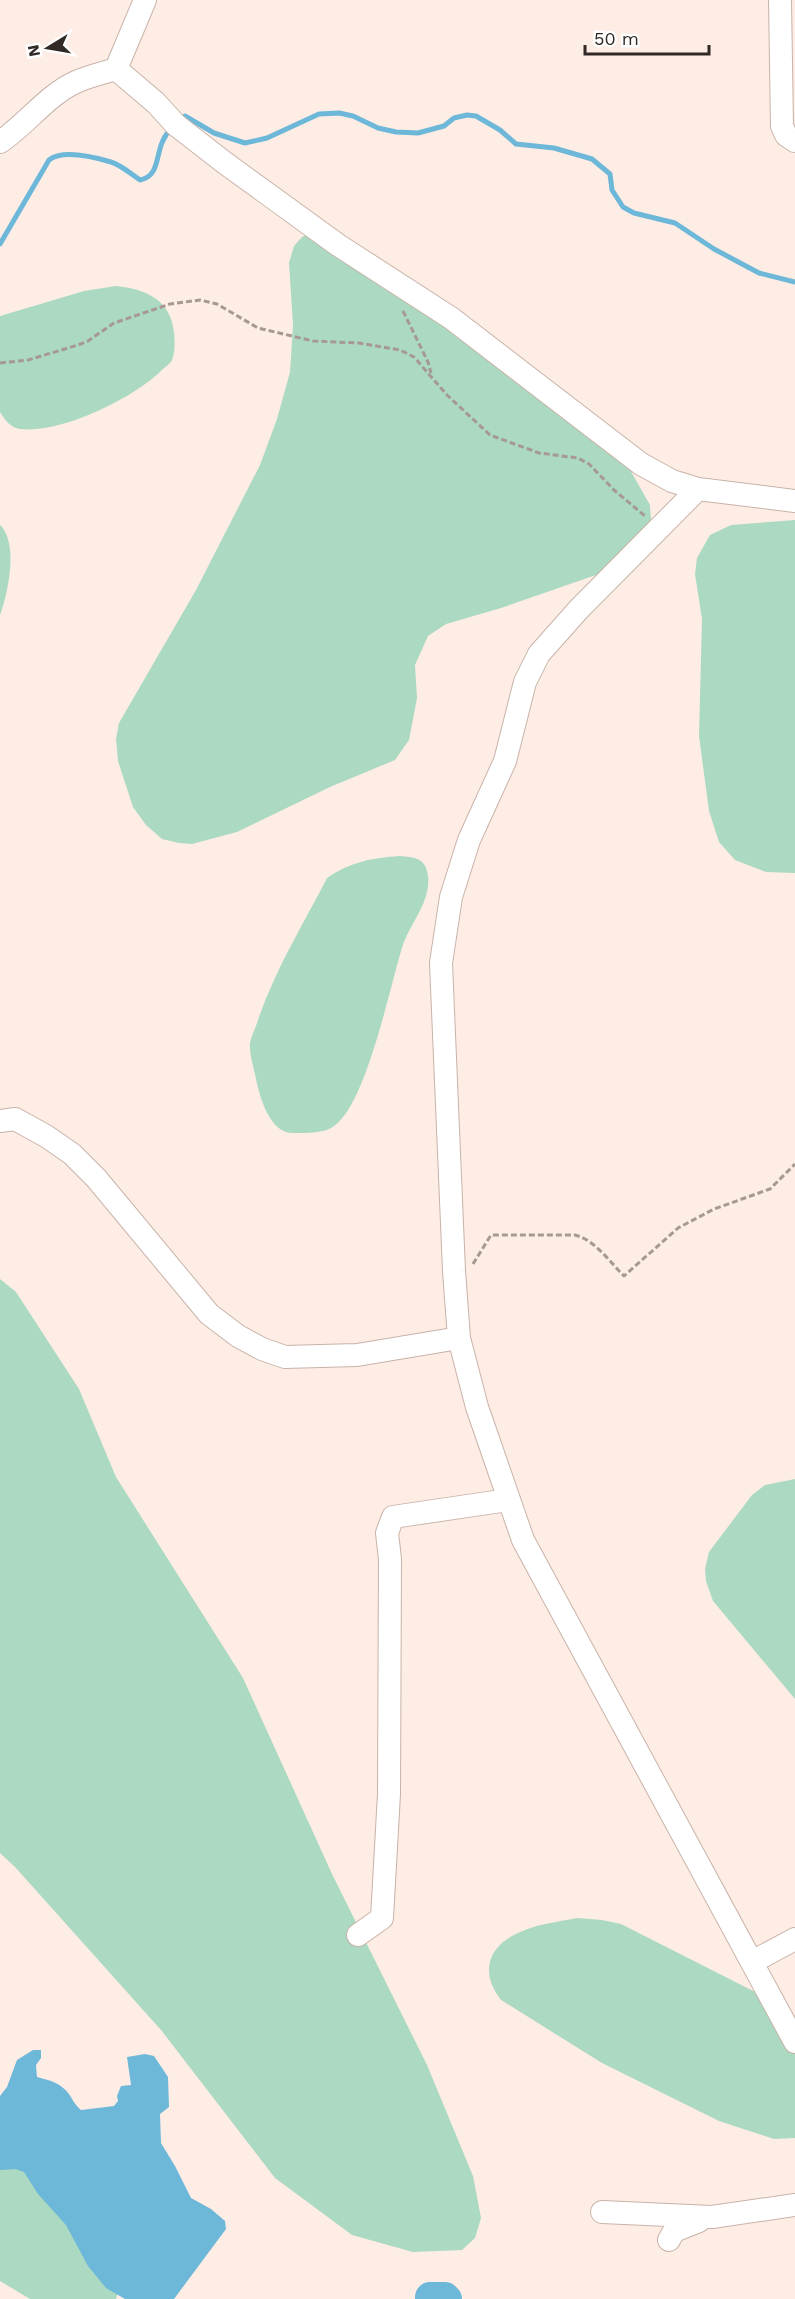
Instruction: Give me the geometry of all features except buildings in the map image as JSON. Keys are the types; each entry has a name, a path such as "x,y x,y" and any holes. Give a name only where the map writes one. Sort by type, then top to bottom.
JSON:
{"street":[{"path":"0,142 17,131 52,98 76,82 116,69 145,0"},
{"path":"780,0 782,126 786,135 795,141"},
{"path":"116,69 156,103 176,125 201,144 339,245 451,318 641,464 672,481 698,489 795,501"},
{"path":"698,489 579,609 539,654 525,682 505,761 470,840 452,897 441,963 454,1271 459,1338 477,1407 523,1540 795,2042"},
{"path":"0,1121 15,1119 72,1154 96,1178 209,1314 238,1336 262,1349 285,1357 357,1355 459,1338"},
{"path":"358,1935 382,1918 389,1794 390,1559 387,1533 393,1517 508,1500"},
{"path":"752,1962 795,1939"},
{"path":"602,2212 712,2217 795,2205"},
{"path":"669,2240 674,2231 712,2217"}],"path":[{"path":"399,285 395,293 428,362 431,375"},
{"path":"0,363 28,360 78,345 88,341 114,323 170,304 200,300 217,304 258,328 313,341 359,343 400,350 414,357 447,395 490,435 539,453 578,458 589,464 614,490 660,527"},
{"path":"454,1271 471,1267 491,1235 575,1235 593,1245 624,1276 678,1228 714,1209 771,1189 795,1164"}],"green space":[{"path":"315,231 625,461 650,505 651,520 646,548 622,566 501,608 446,624 428,636 415,665 417,698 409,740 395,760 330,787 237,832 192,844 162,839 146,825 133,807 118,761 116,739 119,723 196,590 260,465 277,419 290,372 293,325 289,263 294,246 302,237"},
{"path":"116,286 146,293 162,304 168,312 174,336 171,361 150,381 134,392 76,420 37,429 20,429 11,425 0,412 0,316 84,291"},
{"path":"795,520 795,873 766,872 735,860 719,842 709,811 699,736 702,619 695,574 697,558 710,535 731,525"},
{"path":"0,525 6,533 9,544 10,568 9,582 0,615"},
{"path":"399,856 415,858 425,865 428,886 423,904 405,939 365,1074 355,1098 343,1117 331,1128 314,1132 286,1132 273,1122 268,1114 260,1096 251,1056 250,1043 266,999 282,963 327,878 344,868 362,862"},
{"path":"0,1279 16,1292 79,1389 116,1477 243,1678 332,1874 427,2065 473,2176 481,2218 475,2238 462,2250 413,2252 352,2235 275,2178 161,2030 0,1853"},
{"path":"795,1479 795,1699 713,1601 706,1581 705,1569 709,1552 752,1495 765,1485"},
{"path":"577,1918 621,1924 767,1998 795,2021 795,2138 774,2139 719,2121 602,2063 501,2000 494,1990 489,1971 493,1953 499,1946 525,1930"},
{"path":"0,2118 120,2285 116,2299 30,2299 0,2281"}],"water":[{"path":"33,2050 41,2050 41,2058 36,2065 37,2077 62,2087 81,2110 114,2106 118,2101 117,2096 121,2086 131,2085 127,2057 145,2054 154,2056 168,2077 169,2107 160,2114 161,2143 191,2198 211,2209 225,2221 226,2229 174,2299 125,2299 106,2288 88,2266 66,2225 38,2194 24,2172 16,2169 0,2170 0,2096 7,2087 17,2060"}],"waterway":[{"path":"180,121 185,116 214,133 245,143 267,138 319,114 339,113 353,116 378,128 418,133 444,126 454,118 467,115 476,116 500,130 516,144 554,148 592,159 610,174 612,190 623,207 634,213 675,223 714,249 759,273 795,282"},
{"path":"0,244 49,160 70,154 96,158 118,165 140,180 152,172 165,136 171,129"},
{"path":"430,2299 430,2297 447,2299"}]}
